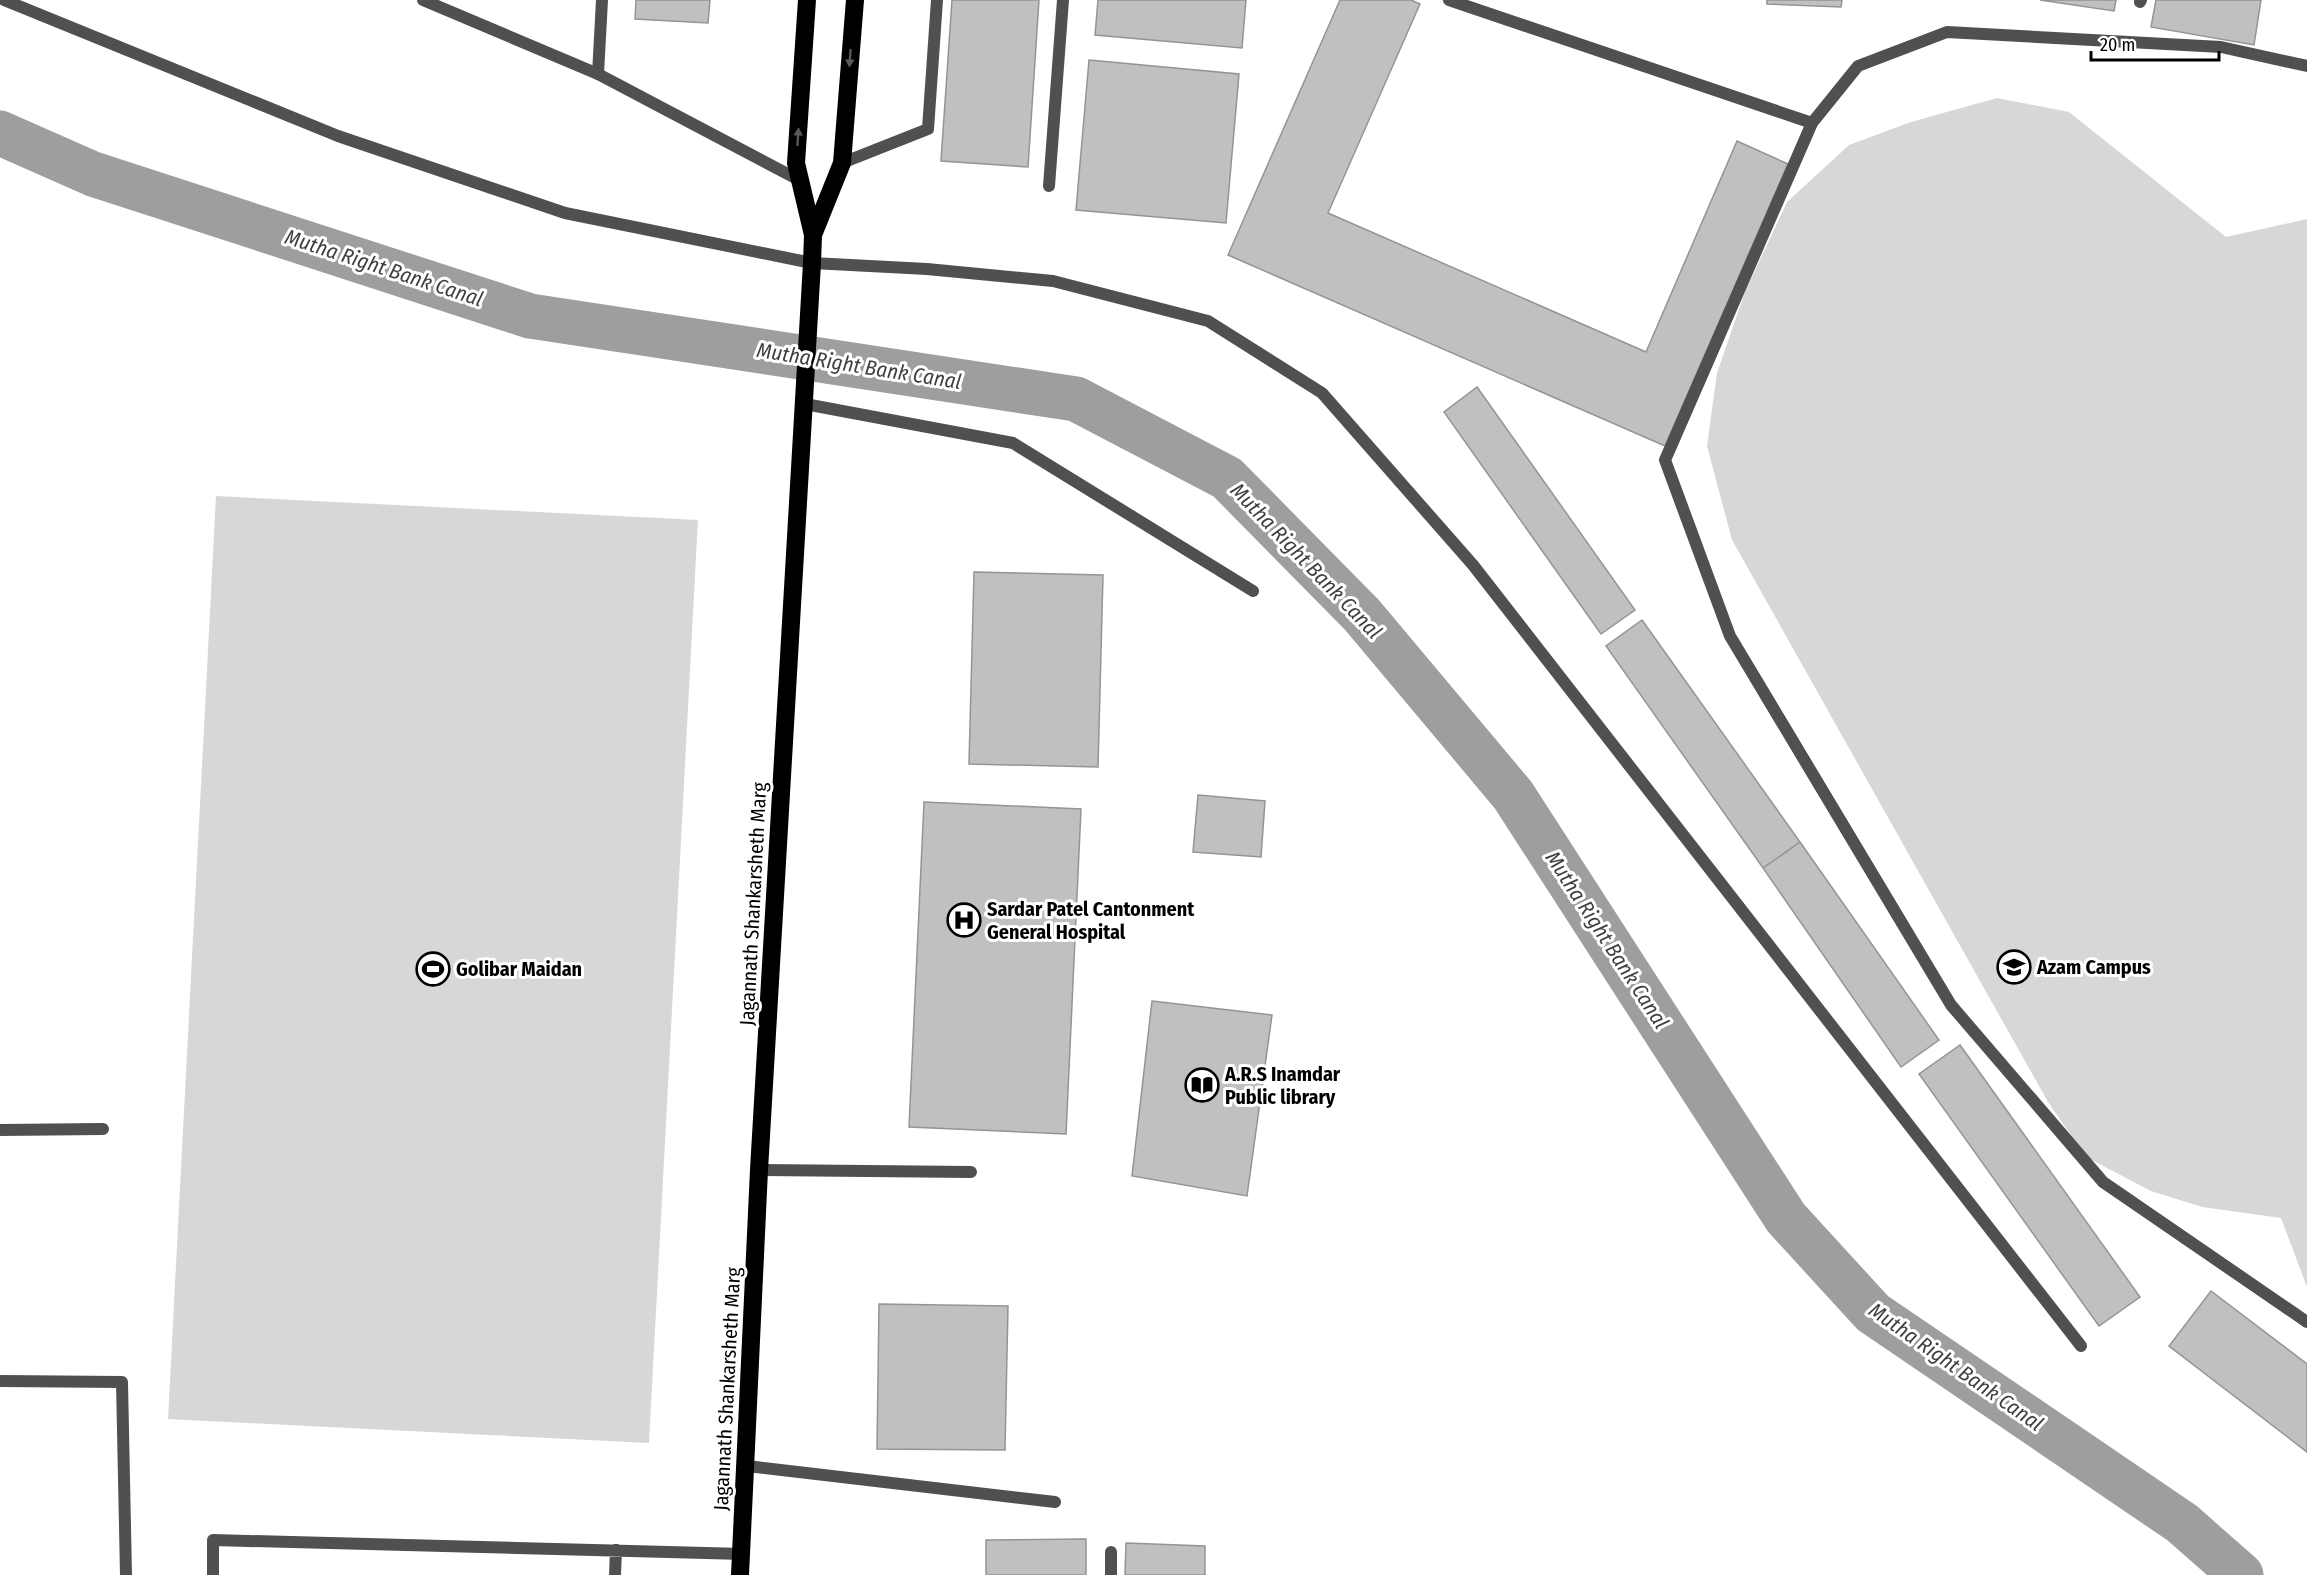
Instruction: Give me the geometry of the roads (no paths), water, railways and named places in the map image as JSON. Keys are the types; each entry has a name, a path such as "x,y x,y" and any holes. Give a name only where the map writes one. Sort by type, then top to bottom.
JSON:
{"highway":[{"name":"Jagannath Shankarsheth Marg","path":"740,1575 747,1466 759,1170 812,263 813,235 796,163 807,0"},
{"name":"Jagannath Shankarsheth Marg","path":"813,235 842,163 855,0"}],"street":[{"path":"4,0 338,136 565,213 812,263 927,268 1053,281 1208,321 1322,393 1473,565 2081,1346"},
{"path":"423,0 598,74 801,181"},
{"path":"598,74 602,0"},
{"path":"842,163 928,129 938,0"},
{"path":"1048,186 1063,0"},
{"path":"1449,0 1812,123"},
{"path":"2307,66 2221,47 1947,32 1858,66 1812,123 1665,460 1730,636 1951,1005 2103,1182 2307,1322"},
{"path":"805,404 1013,443 1253,591"},
{"path":"0,1130 102,1129"},
{"path":"759,1170 971,1172"},
{"path":"0,1381 122,1382 126,1575"},
{"path":"747,1466 1055,1502"},
{"path":"213,1575 213,1540 742,1554"},
{"path":"615,1575 616,1550"},
{"path":"1111,1552 1111,1575"}],"waterway":[{"name":"Mutha Right Bank Canal","path":"0,133 93,174 530,316 1076,399 1227,478 1362,615 1513,795 1786,1218 1873,1313 2182,1523 2241,1575"}],"place":[{"name":"Sardar Patel Cantonment General Hospital","path":"964,920"},
{"name":"Azam Campus","path":"2014,967"},
{"name":"Golibar Maidan","path":"433,969"},
{"name":"A.R.S Inamdar Public library","path":"1202,1085"}]}
